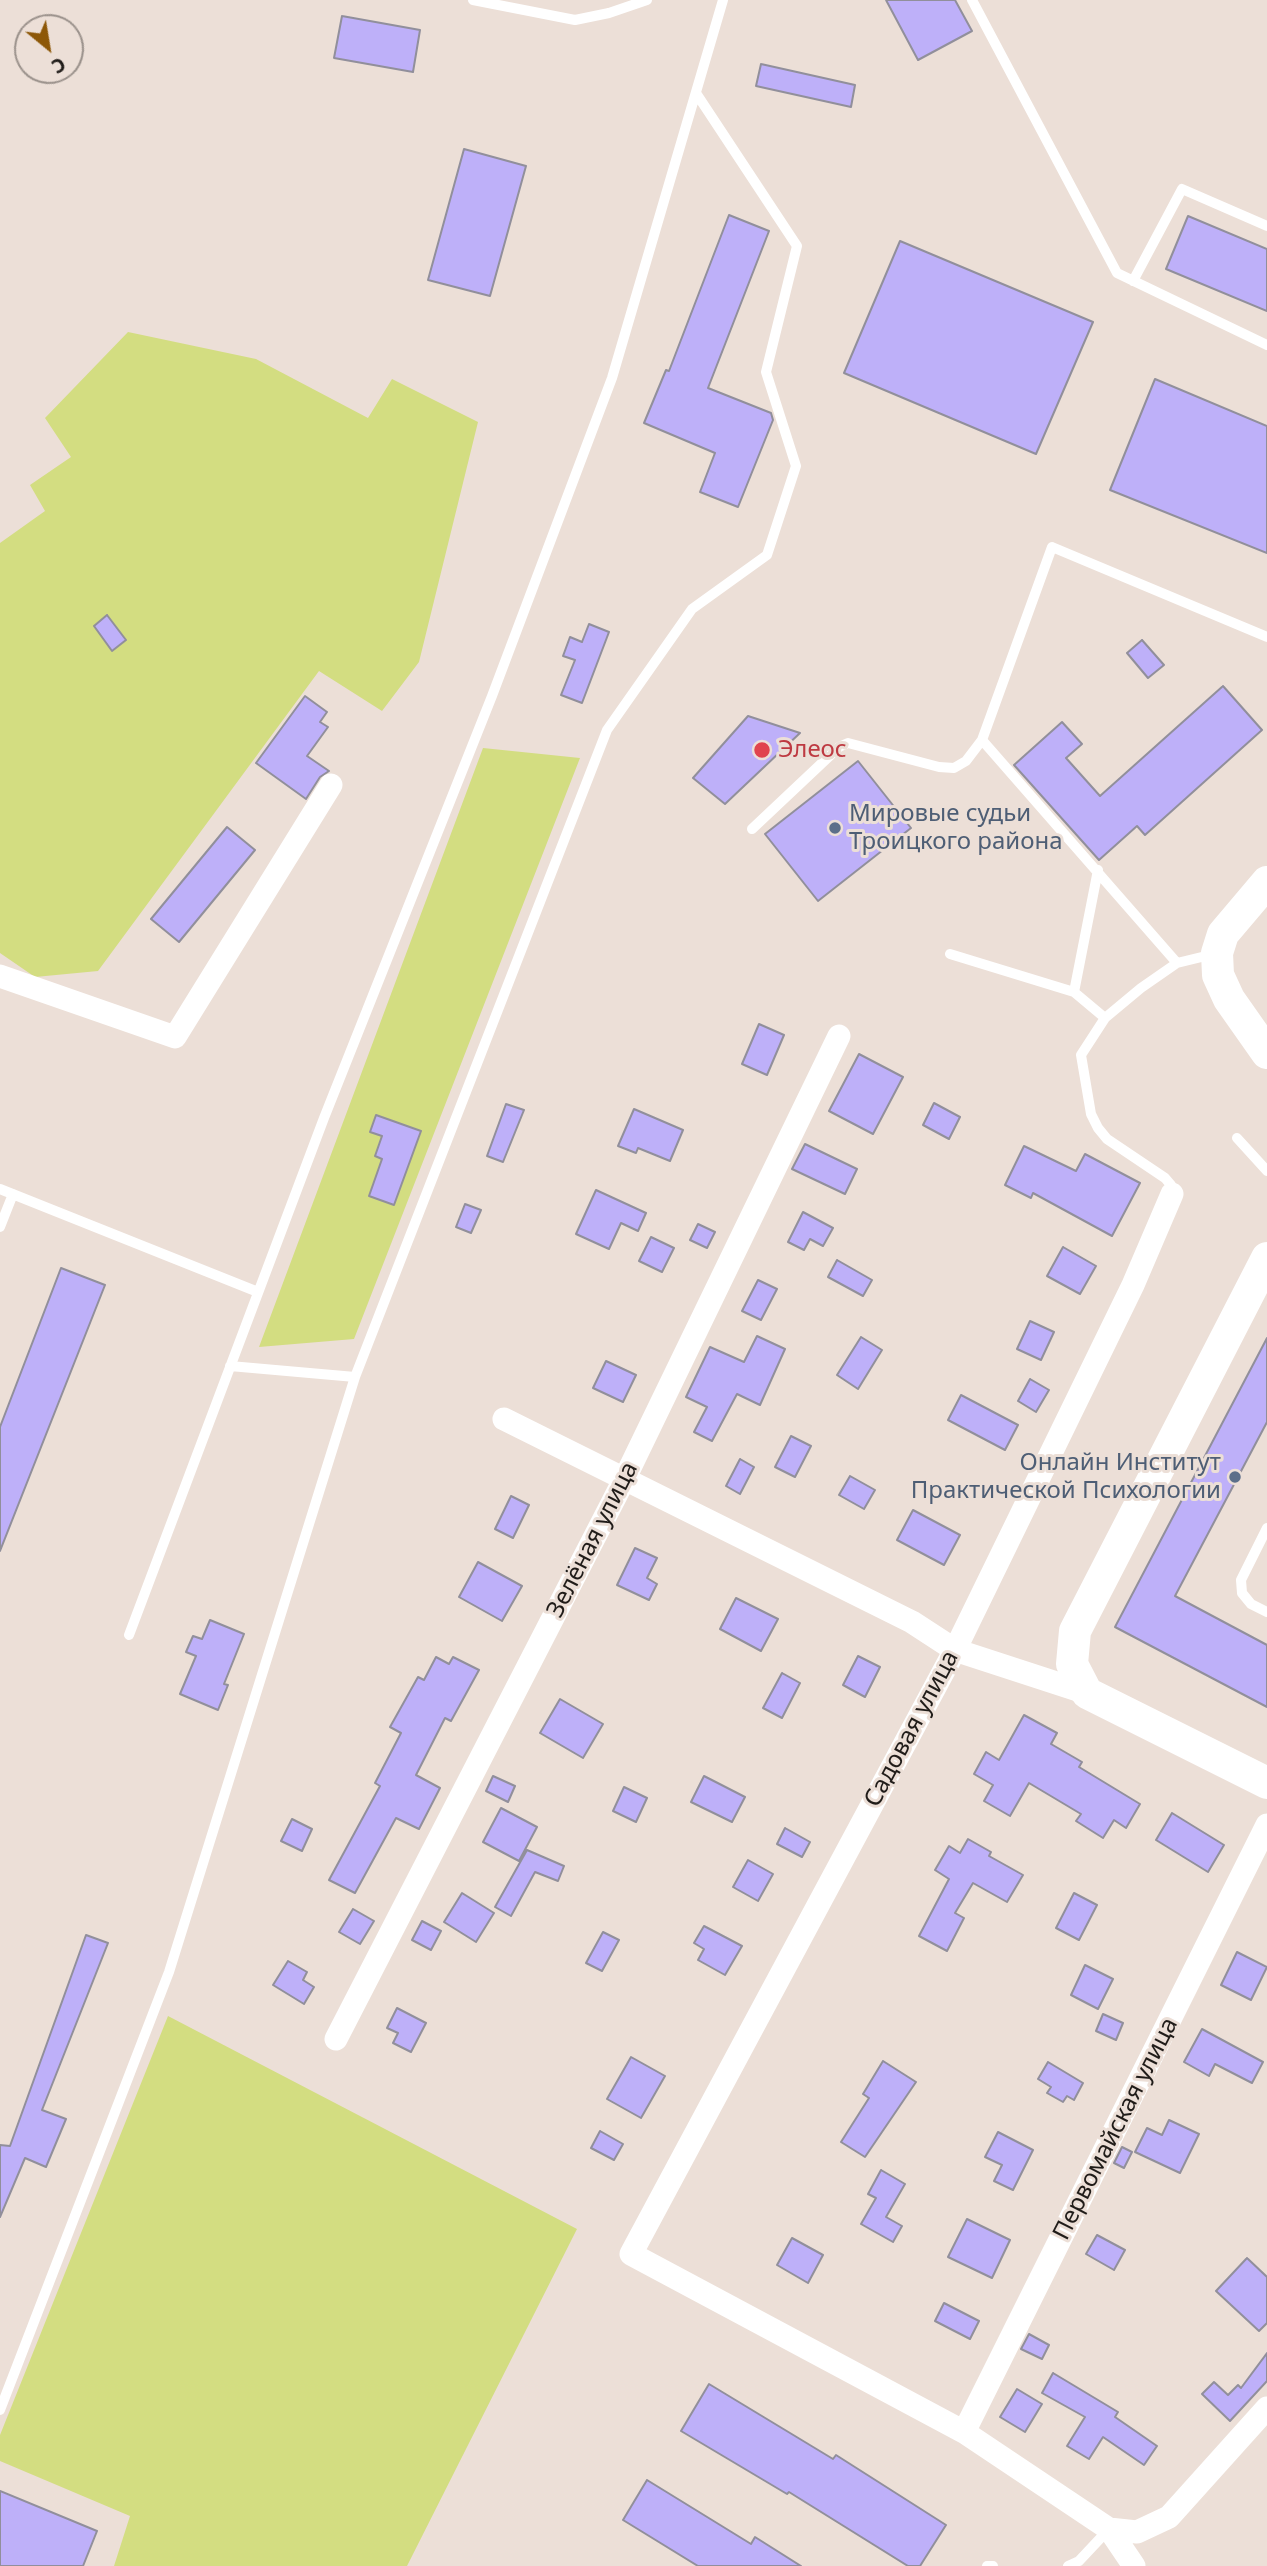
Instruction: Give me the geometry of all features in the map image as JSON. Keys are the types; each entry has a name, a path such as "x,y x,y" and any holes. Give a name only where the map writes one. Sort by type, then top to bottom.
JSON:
{"main road":[{"path":"1267,882 1223,934 1217,953 1218,975 1229,999 1267,1053"},
{"path":"1267,1258 1074,1631 1072,1664 1087,1693 1267,1783"}],"street":[{"path":"0,976 175,1037 331,785"},
{"name":"Зелёная улица","path":"337,2039 625,1478 839,1036"},
{"name":"Садовая улица","path":"964,2432 631,2254 955,1650 1133,1285 1172,1194"},
{"path":"504,1419 912,1622 955,1650 1087,1693"},
{"name":"Первомайская улица","path":"964,2432 1267,1825"},
{"path":"1109,2529 1136,2532 1169,2517 1267,2408"},
{"path":"964,2432 1109,2529 1133,2566"}],"lane":[{"path":"473,0 575,20 609,13 647,0"},
{"path":"129,1635 258,1292 492,695 612,378 723,0"},
{"path":"972,0 1117,273 1267,345"},
{"path":"0,2410 169,1972 355,1377 607,730 692,609 767,555 796,466 766,372 797,246 696,93"},
{"path":"1133,281 1182,189 1267,226"},
{"path":"752,829 839,747 848,743 939,767 954,768 966,761 982,740 1052,547 1267,637"},
{"path":"982,740 1177,963"},
{"path":"1073,992 1098,870"},
{"path":"1172,1194 1171,1185 1165,1178 1107,1139 1091,1114 1081,1055 1105,1018 1177,963 1217,953"},
{"path":"950,954 1073,992 1105,1018"},
{"path":"1237,1138 1267,1171"},
{"path":"0,1189 258,1292"},
{"path":"0,1227 13,1194"},
{"path":"230,1366 355,1377"},
{"path":"1267,1528 1241,1580 1242,1593 1251,1604 1267,1612"},
{"path":"1068,2566 1079,2561 1109,2529"},
{"path":"987,2566 993,2566"}],"green space":[{"path":"128,332 256,359 368,418 392,379 478,422 419,662 382,711 319,671 98,971 35,977 0,953 0,543 45,511 30,485 71,457 45,418"},
{"path":"483,748 580,758 354,1339 259,1347"},
{"path":"168,2016 577,2229 407,2566 114,2566 130,2516 0,2461 0,2435"}],"building":[{"path":"886,0 955,0 972,31 918,60"},
{"path":"342,16 420,30 413,72 334,58"},
{"path":"761,64 855,85 851,107 756,86"},
{"path":"464,149 526,166 490,296 428,280"},
{"path":"729,215 769,231 708,388 771,413 773,420 738,507 700,492 715,453 644,423 666,370 669,371"},
{"path":"1188,216 1267,249 1267,311 1166,269"},
{"path":"900,241 1093,322 1036,454 844,373"},
{"path":"1155,379 1267,426 1267,553 1110,490"},
{"path":"107,615 126,640 112,651 94,626"},
{"path":"589,624 609,632 582,703 561,695 575,660 563,656 570,637 582,642"},
{"path":"1142,640 1164,665 1148,678 1127,653"},
{"path":"1223,686 1262,730 1145,835 1137,826 1099,860 1014,765 1062,722 1082,744 1066,758 1100,796"},
{"path":"305,696 327,712 320,722 328,727 307,756 329,771 320,777 306,799 256,763"},
{"path":"748,716 800,733 725,804 693,778"},
{"path":"858,761 911,828 818,901 765,834"},
{"path":"227,827 255,850 179,942 151,919"},
{"path":"759,1024 784,1035 767,1075 742,1064"},
{"path":"859,1054 903,1077 873,1134 829,1111"},
{"path":"934,1103 960,1117 949,1139 923,1125"},
{"path":"506,1104 524,1110 503,1162 487,1156"},
{"path":"634,1109 683,1130 670,1161 638,1148 636,1153 618,1146"},
{"path":"376,1115 421,1131 394,1205 369,1196 382,1159 375,1156 382,1136 370,1132"},
{"path":"805,1144 857,1169 845,1194 792,1169"},
{"path":"1024,1146 1076,1171 1085,1154 1140,1183 1112,1236 1033,1193 1031,1198 1005,1185"},
{"path":"596,1190 646,1213 638,1231 621,1223 609,1249 576,1234"},
{"path":"465,1204 481,1210 471,1233 456,1227"},
{"path":"803,1212 833,1228 823,1246 810,1239 804,1250 788,1242"},
{"path":"698,1224 715,1232 707,1248 690,1240"},
{"path":"651,1237 674,1248 662,1272 639,1261"},
{"path":"1063,1247 1096,1266 1080,1294 1047,1276"},
{"path":"837,1260 872,1280 863,1296 828,1277"},
{"path":"61,1268 105,1285 0,1551 0,1427"},
{"path":"758,1280 777,1289 761,1320 742,1311"},
{"path":"1030,1321 1054,1332 1041,1360 1017,1349"},
{"path":"757,1336 785,1349 760,1405 737,1394 712,1441 694,1432 707,1407 686,1397 710,1347 744,1362"},
{"path":"861,1337 882,1350 858,1389 837,1375"},
{"path":"1267,1338 1267,1422 1175,1596 1267,1645 1267,1707 1115,1627"},
{"path":"606,1361 636,1375 623,1402 593,1388"},
{"path":"1030,1379 1049,1390 1036,1412 1018,1401"},
{"path":"961,1395 1018,1425 1005,1450 948,1420"},
{"path":"791,1436 811,1446 795,1477 775,1467"},
{"path":"740,1459 754,1467 740,1494 726,1486"},
{"path":"850,1476 875,1490 864,1509 839,1495"},
{"path":"511,1496 529,1505 513,1538 495,1529"},
{"path":"913,1510 960,1535 944,1565 897,1540"},
{"path":"635,1548 657,1558 647,1578 657,1584 649,1600 617,1585"},
{"path":"478,1562 522,1586 502,1621 459,1597"},
{"path":"736,1598 778,1619 761,1651 720,1629"},
{"path":"210,1620 244,1634 224,1684 228,1685 218,1710 180,1694 196,1656 186,1652 193,1636 202,1639"},
{"path":"858,1656 880,1667 865,1697 843,1685"},
{"path":"436,1657 449,1664 453,1657 479,1670 451,1721 445,1718 416,1775 440,1788 419,1829 396,1818 355,1893 329,1880 380,1786 375,1783 401,1733 390,1727 418,1677 424,1680"},
{"path":"782,1673 800,1683 782,1718 763,1708"},
{"path":"560,1699 603,1724 583,1758 540,1733"},
{"path":"1024,1715 1057,1733 1051,1744 1082,1762 1079,1767 1140,1804 1126,1828 1114,1820 1103,1838 1076,1821 1081,1814 1029,1783 1010,1816 984,1801 993,1785 974,1774 986,1752 999,1760"},
{"path":"493,1776 515,1786 508,1802 486,1791"},
{"path":"704,1776 745,1797 732,1822 691,1802"},
{"path":"624,1787 647,1798 636,1822 613,1811"},
{"path":"501,1808 537,1827 519,1861 483,1842"},
{"path":"1172,1813 1224,1845 1208,1872 1156,1840"},
{"path":"292,1819 312,1829 302,1851 281,1841"},
{"path":"785,1828 810,1842 802,1857 777,1844"},
{"path":"968,1839 991,1852 989,1856 1023,1875 1007,1902 973,1883 955,1913 964,1918 947,1951 919,1936 949,1879 935,1870 949,1846 960,1853"},
{"path":"527,1850 564,1866 558,1881 535,1872 511,1916 495,1907"},
{"path":"748,1860 773,1874 758,1901 733,1887"},
{"path":"462,1893 494,1913 476,1942 444,1922"},
{"path":"1074,1893 1097,1905 1079,1940 1056,1928"},
{"path":"353,1909 374,1921 360,1944 339,1932"},
{"path":"422,1921 441,1931 431,1950 412,1940"},
{"path":"704,1926 742,1946 725,1975 698,1960 704,1949 694,1943"},
{"path":"603,1932 619,1940 602,1971 586,1963"},
{"path":"86,1935 108,1943 42,2110 66,2119 46,2167 25,2158 0,2217 0,2145 10,2146"},
{"path":"1237,1952 1267,1967 1251,2000 1221,1985"},
{"path":"288,1961 307,1972 303,1980 314,1987 304,2004 273,1985"},
{"path":"1085,1965 1113,1979 1098,2009 1071,1995"},
{"path":"397,2008 426,2023 411,2052 393,2043 398,2033 387,2028"},
{"path":"1103,2014 1123,2023 1116,2040 1096,2031"},
{"path":"1202,2029 1263,2062 1252,2083 1215,2064 1209,2076 1184,2062"},
{"path":"631,2057 665,2076 641,2118 607,2099"},
{"path":"883,2061 916,2082 865,2157 841,2142 869,2098 863,2094"},
{"path":"1048,2062 1083,2083 1074,2100 1067,2096 1063,2102 1047,2093 1051,2087 1038,2079"},
{"path":"1169,2120 1199,2134 1180,2173 1135,2152 1147,2128 1162,2135"},
{"path":"600,2131 623,2144 614,2160 591,2148"},
{"path":"998,2132 1033,2150 1013,2190 994,2181 1002,2165 985,2157"},
{"path":"1122,2147 1132,2152 1124,2168 1114,2163"},
{"path":"881,2170 905,2184 886,2217 902,2226 893,2242 861,2224 876,2198 868,2194"},
{"path":"967,2219 1010,2240 992,2278 948,2257"},
{"path":"1097,2235 1125,2250 1114,2270 1086,2254"},
{"path":"792,2238 823,2255 808,2283 777,2265"},
{"path":"1247,2258 1267,2277 1267,2323 1259,2331 1216,2291"},
{"path":"944,2303 979,2321 970,2339 935,2321"},
{"path":"1029,2334 1049,2345 1042,2359 1021,2349"},
{"path":"1267,2353 1267,2381 1230,2421 1202,2394 1214,2382 1228,2395 1238,2385 1241,2388"},
{"path":"1053,2373 1118,2412 1115,2417 1157,2446 1144,2465 1103,2437 1089,2459 1067,2446 1085,2417 1042,2393"},
{"path":"709,2384 833,2459 836,2455 946,2525 920,2566 908,2566 789,2492 787,2494 681,2431"},
{"path":"1017,2389 1042,2404 1025,2432 1000,2417"},
{"path":"647,2480 751,2544 755,2537 801,2566 698,2566 623,2520"},
{"path":"0,2491 97,2531 83,2566 0,2566"}],"place":[{"name":"Элеос","path":"762,750"},
{"name":"Мировые судьи Троицкого района","path":"835,828"},
{"name":"Онлайн Институт Практической Психологии","path":"1235,1477"}]}
